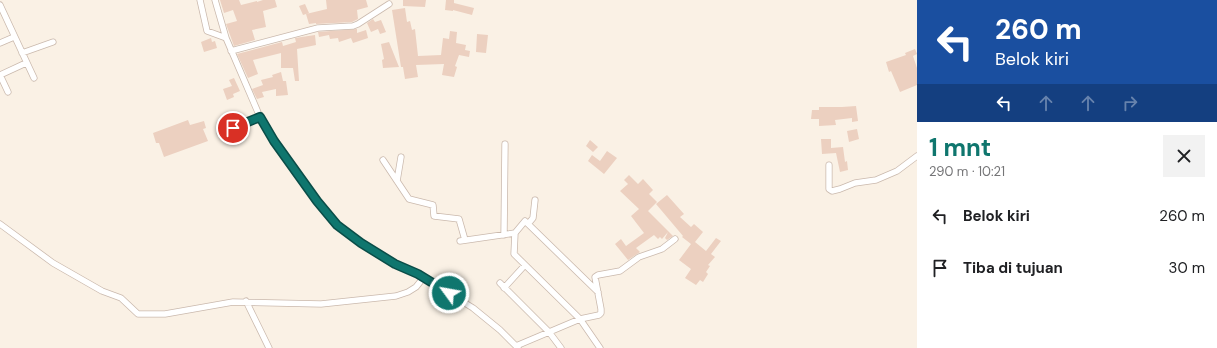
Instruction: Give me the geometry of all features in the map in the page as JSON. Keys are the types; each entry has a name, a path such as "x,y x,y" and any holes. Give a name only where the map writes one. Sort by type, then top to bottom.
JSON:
{"street":[{"path":"200,0 208,31 226,38"},
{"path":"215,0 226,38 260,117 274,141 317,201 337,225 361,243 395,264 424,277 473,308 500,330 517,347 580,319 599,315 601,313 601,309 595,277 598,275 620,271 639,257 662,249 675,239"},
{"path":"231,51 318,28 353,26 389,4"},
{"path":"1,8 34,78"},
{"path":"0,43 14,37"},
{"path":"22,53 53,42"},
{"path":"8,92 0,75 26,62"},
{"path":"504,235 505,144"},
{"path":"829,165 829,189 832,191 839,190 855,183 876,180 897,171 917,156"},
{"path":"397,181 400,157"},
{"path":"383,160 409,199 433,205 434,216 459,219 462,241 515,233"},
{"path":"528,224 533,218 535,200"},
{"path":"598,292 525,221 515,233 514,254 580,319 600,348"},
{"path":"0,224 53,263 102,291 121,298 138,314 165,314 213,305 246,301 321,304 396,296 408,292 416,287 424,277"},
{"path":"504,288 525,265"},
{"path":"500,283 549,332 562,348"},
{"path":"246,301 269,348"}],"lane":[{"path":"219,134 260,117"}],"building":[{"path":"220,0 239,0 241,5 263,0 275,0 277,7 263,11 266,27 252,30 255,40 234,46 226,24 237,21 233,10 224,13"},
{"path":"326,0 366,0 368,7 357,10 358,19 352,22 309,24 306,14 327,9"},
{"path":"403,0 426,0 425,7 403,6"},
{"path":"446,0 454,0 454,3 474,8 472,15 453,10 445,10"},
{"path":"305,4 309,13 303,15 299,6"},
{"path":"405,8 407,22 410,21 412,30 415,29 418,56 441,55 443,38 449,39 450,31 457,32 456,43 466,45 465,50 470,51 469,57 459,55 455,66 457,67 454,77 442,75 444,64 416,65 418,77 405,79 403,67 401,67 392,10"},
{"path":"373,19 375,22 381,20 386,32 380,34 378,29 371,32 367,23"},
{"path":"357,29 357,33 366,30 368,38 353,43 351,38 339,42 338,38 330,39 329,35 319,37 318,32"},
{"path":"477,34 488,35 486,53 476,52"},
{"path":"315,35 316,45 297,49 299,81 295,81 293,68 281,68 281,53 253,60 258,74 248,78 237,54 282,42 283,46 296,42 295,38"},
{"path":"211,38 212,42 215,41 217,48 204,52 201,42"},
{"path":"389,42 399,67 383,68 382,60 384,59 381,44"},
{"path":"915,49 917,54 913,56 917,68 917,85 900,92 891,71 889,72 886,62 906,55 905,53"},
{"path":"281,72 283,81 286,81 288,95 276,96 276,89 262,92 264,97 257,99 252,89 263,85 261,80 273,77 272,75"},
{"path":"234,78 240,91 233,94 234,97 227,100 223,89 232,86 229,80"},
{"path":"856,106 858,121 852,122 852,118 835,120 836,125 819,126 819,119 811,119 812,110 819,110 819,107"},
{"path":"188,120 190,125 204,121 206,128 203,129 208,141 164,157 159,143 156,143 153,133"},
{"path":"857,129 859,139 849,142 847,131"},
{"path":"821,139 831,139 831,148 843,147 845,162 847,161 848,170 840,172 836,153 822,154"},
{"path":"590,140 598,147 593,152 586,146"},
{"path":"607,151 617,158 604,174 588,161 592,155 600,161"},
{"path":"629,175 638,184 643,179 653,190 649,194 657,202 648,211 673,236 667,240 665,238 668,232 662,239 660,237 658,239 654,235 636,248 640,252 628,260 615,244 621,239 626,246 644,233 631,216 639,209 620,191 628,184 624,180"},
{"path":"667,195 684,214 680,217 691,227 694,224 703,232 695,242 706,251 716,238 721,241 711,254 715,257 708,265 710,266 706,272 708,274 703,282 700,280 696,285 685,278 691,269 679,260 691,244 682,237 683,236 656,204"}],"route":[{"path":"233,128 260,117 274,141 317,201 337,225 361,243 395,264 418,274 449,293"}]}
